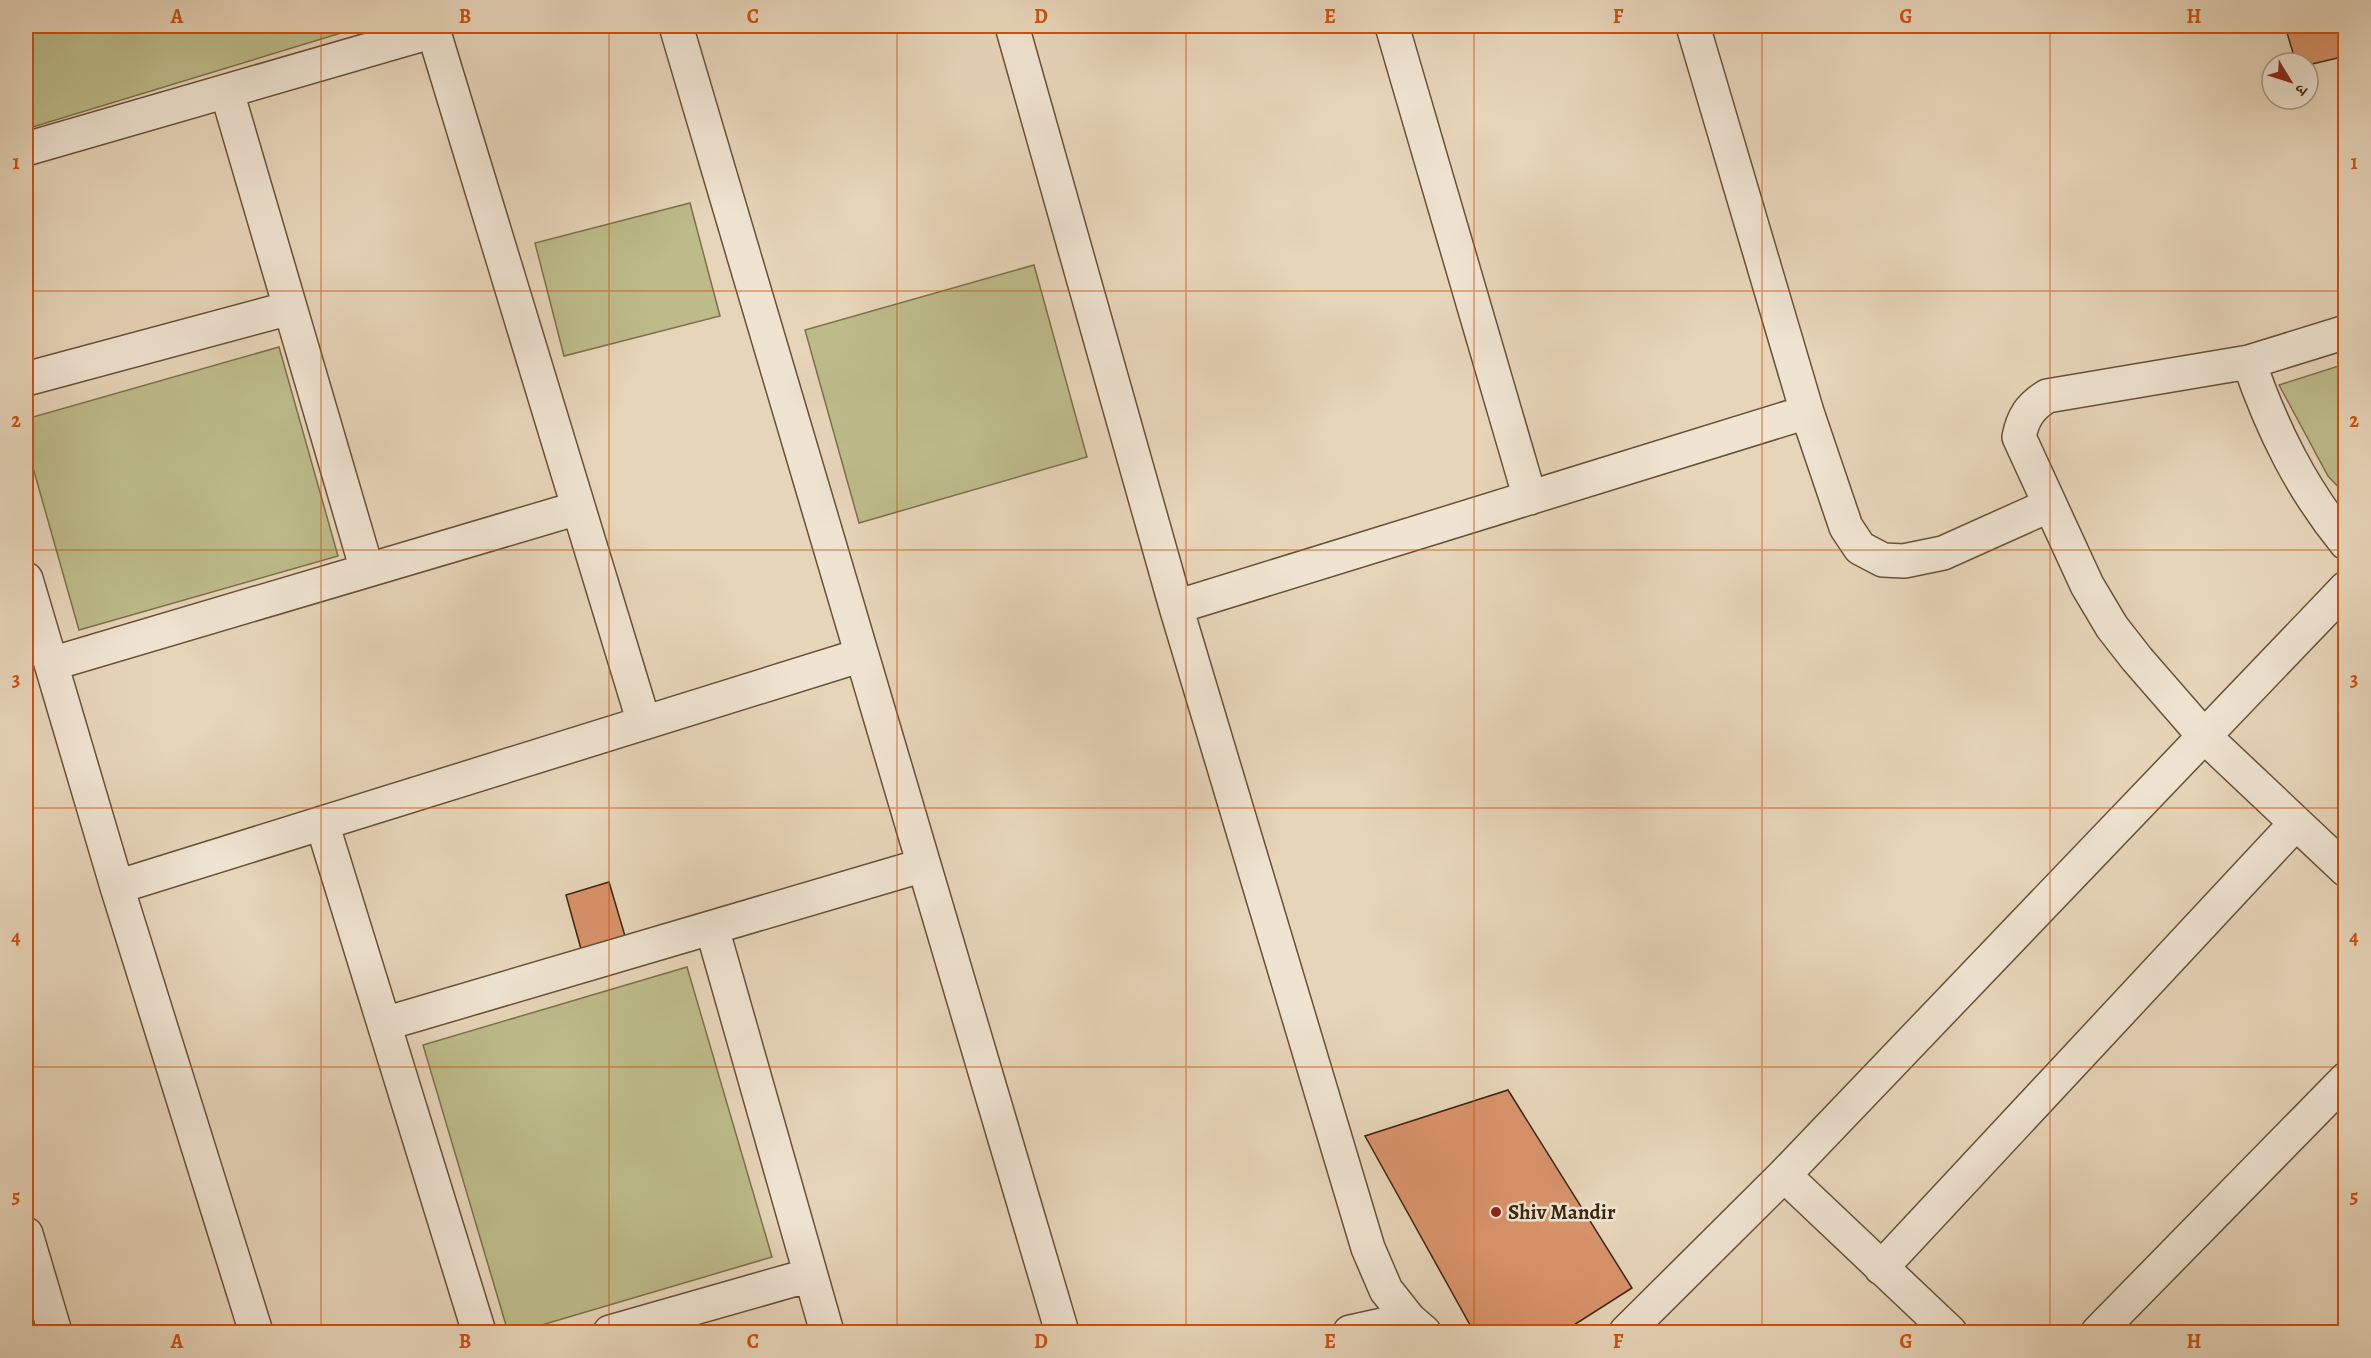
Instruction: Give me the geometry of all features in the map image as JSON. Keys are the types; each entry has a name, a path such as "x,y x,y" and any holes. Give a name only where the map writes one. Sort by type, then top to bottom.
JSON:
{"street":[{"path":"676,26 1062,1332"},
{"path":"1012,26 1176,607 1368,1248 1386,1290 1417,1325"},
{"path":"1392,26 1530,498"},
{"path":"1692,26 1807,412 1846,527 1860,548 1882,560 1904,561 1943,553 2050,505"},
{"path":"26,149 227,92 433,28 644,723"},
{"path":"227,92 367,570"},
{"path":"26,380 290,308"},
{"path":"2346,332 2249,362 2047,396 2032,406 2022,420 2019,437 2098,606 2137,659 2204,736 2346,870"},
{"path":"2249,362 2266,412 2297,472 2322,514 2346,543"},
{"path":"1176,607 1807,412"},
{"path":"51,664 578,508"},
{"path":"26,579 117,887 256,1332"},
{"path":"1626,1332 1784,1175 2346,588"},
{"path":"117,887 862,656"},
{"path":"322,823 479,1332"},
{"path":"1881,1268 2296,823"},
{"path":"384,1024 924,866"},
{"path":"712,928 827,1332"},
{"path":"2098,1332 2346,1079"},
{"path":"1784,1175 1950,1332"},
{"path":"26,1234 55,1332"},
{"path":"610,1332 810,1275"},
{"path":"1350,1332 1417,1325"}],"shaded area":[{"path":"26,26 364,26 26,129"},
{"path":"690,203 720,316 564,356 535,243"},
{"path":"1034,265 1087,457 859,523 805,330"},
{"path":"279,347 338,556 79,630 26,443 26,419"},
{"path":"2346,364 2345,494 2328,476 2279,385"},
{"path":"687,967 772,1257 518,1332 508,1332 423,1045"}],"building":[{"path":"2285,26 2346,26 2346,56 2320,62 2320,51 2292,51"},
{"path":"609,882 625,936 581,949 566,895"},
{"name":"Shiv Mandir","path":"1508,1090 1632,1288 1563,1332 1474,1332 1365,1136"}],"place":[{"name":"Shiv Mandir","path":"1496,1212"}]}
